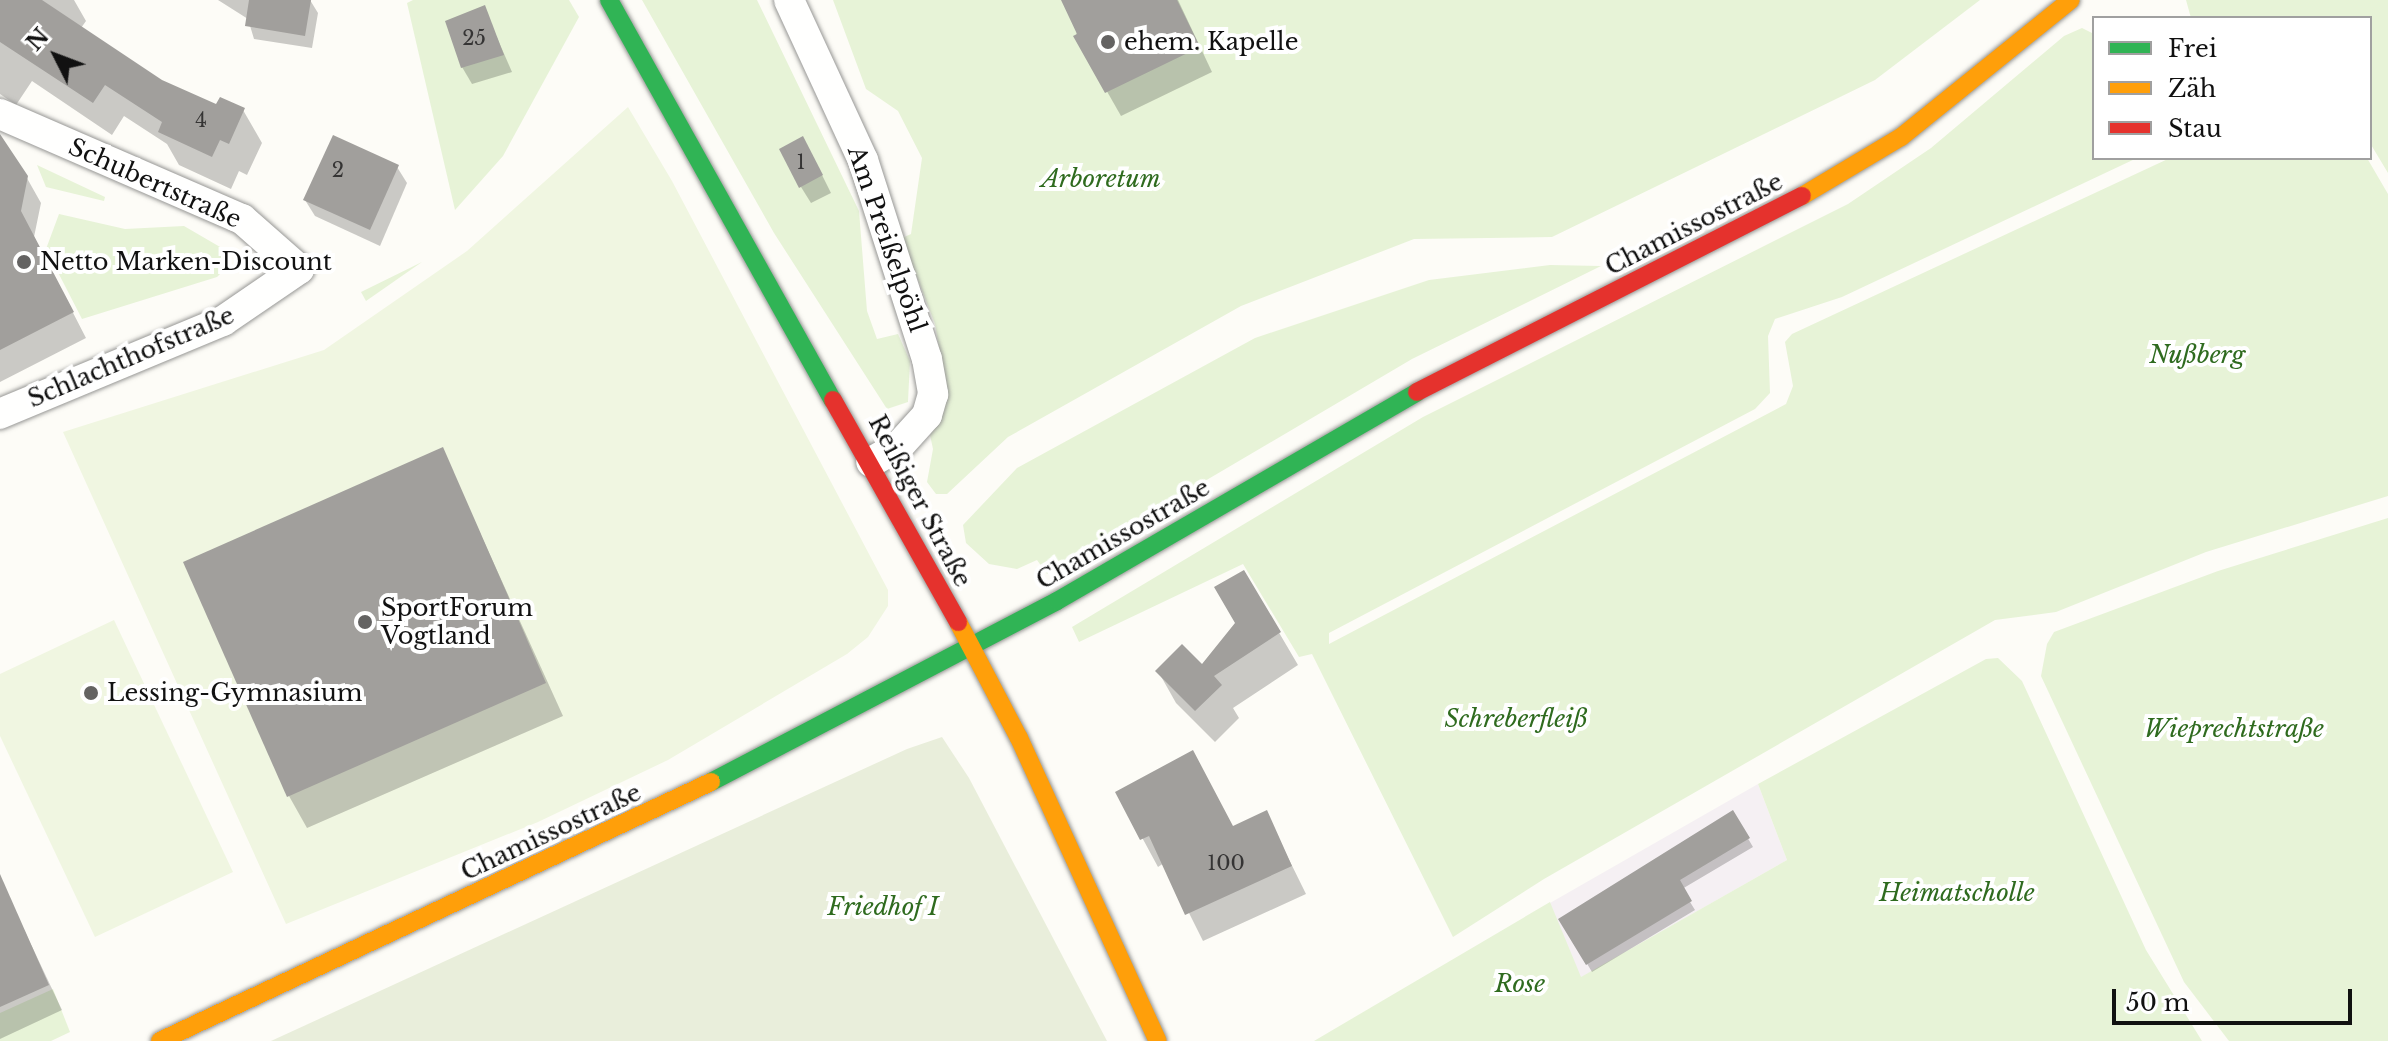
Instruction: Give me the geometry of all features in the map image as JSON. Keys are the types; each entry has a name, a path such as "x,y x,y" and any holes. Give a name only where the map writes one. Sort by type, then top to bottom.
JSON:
{"street":[{"name":"Reißiger Straße","path":"609,0 871,462 971,646 1019,738 1158,1041"},
{"name":"Am Preißelpöhl","path":"789,0 863,160 927,359 933,394 927,415 899,446 871,462"},
{"name":"Chamissostraße","path":"160,1041 680,798 1057,601 1366,418 1827,183 1901,137 2071,0"},
{"name":"Schubertstraße","path":"0,114 242,219 299,269"},
{"name":"Schlachthofstraße","path":"0,414 223,321 299,269"}],"shaded area":[{"path":"1758,784 1787,860 1580,978 1550,903"}],"green space":[{"path":"413,0 569,0 579,17 503,156 455,210 407,3"},
{"path":"642,0 757,0 859,211 867,311 877,339 898,334 910,361 908,402 887,409 774,233"},
{"name":"Arboretum","path":"833,0 1980,0 1875,80 1552,237 1414,239 1241,306 1008,437 947,494 936,494 927,482 933,449 930,435 942,414 946,388 935,324 902,238 911,234 922,158 898,111 866,89"},
{"path":"2186,0 2388,0 2388,173 2372,146 2372,16 2190,16"},
{"path":"2082,28 2092,33 2092,160 2133,160 1842,297 1775,319 1768,336 1770,393 1755,409 1329,633 1329,644 1786,404 1793,386 1785,342 1792,334 2166,160 2368,160 2388,194 2388,496 2206,552 2056,612 1995,620 1544,879 1453,937 1312,654 1299,657 1243,564 1079,642 1072,627 1423,417 1848,204 1931,148 2064,36"},
{"path":"628,107 672,181 888,590 888,606 868,637 847,654 668,760 538,822 286,924 63,432 324,350 467,251"},
{"path":"37,165 105,197 104,201 46,187"},
{"path":"59,214 125,229 184,226 227,251 228,266 217,277 82,319 46,249"},
{"path":"422,262 366,301 361,292"},
{"path":"1550,265 1601,266 1412,359 1047,574 1037,560 1017,569 989,564 966,543 963,525 1017,468 1255,338 1429,280"},
{"name":"Wieprechtstraße","path":"2388,518 2388,1041 2229,1041 2184,982 2041,676 2047,644 2054,632 2218,571"},
{"path":"114,620 233,872 95,937 0,736 0,674"},
{"name":"Heimatscholle","path":"1998,658 2022,681 2146,950 2202,1041 1314,1041 1550,902 1581,977 1787,860 1758,784 1986,659"},
{"name":"Friedhof I","path":"942,737 969,778 1107,1041 271,1041 907,749"},
{"path":"53,989 70,1032 51,1041 0,1041 0,1013"}],"building":[{"path":"0,0 42,0 162,80 216,104 220,97 245,108 229,144 220,140 212,157 158,132 162,122 105,85 93,103 0,42"},
{"path":"249,0 311,0 305,36 245,26"},
{"name":"ehem. Kapelle","path":"1061,0 1177,0 1200,47 1105,93 1073,36 1077,34"},
{"path":"485,5 504,55 461,68 445,21"},
{"name":"Netto Marken-Discount","path":"0,134 28,176 21,211 74,312 0,350"},
{"path":"333,135 399,165 370,230 303,200"},
{"path":"803,136 823,175 799,188 779,149"},
{"name":"SportForum Vogtland","path":"443,447 546,683 287,797 183,562"},
{"path":"1244,570 1281,632 1214,676 1222,685 1195,711 1155,671 1182,644 1202,664 1235,623 1214,587"},
{"path":"1193,750 1233,826 1267,810 1292,866 1185,915 1149,836 1140,840 1115,792"},
{"path":"1733,810 1750,838 1680,880 1692,901 1586,965 1558,919"},
{"path":"0,874 49,985 0,1007"}],"traffic: fast":[{"path":"609,0 833,400"},
{"path":"711,782 1057,601 1417,392"}],"traffic: slow":[{"path":"1802,196 1901,137 2071,0"},
{"path":"958,622 1019,738 1158,1041"},
{"path":"160,1041 711,782"}],"traffic: jam":[{"path":"1417,392 1802,196"},
{"path":"833,400 958,622"}],"place":[{"name":"ehem. Kapelle","path":"1108,42"},
{"name":"Netto Marken-Discount","path":"24,262"},
{"name":"SportForum Vogtland","path":"365,622"},
{"name":"Lessing-Gymnasium","path":"91,693"}],"park label":[{"name":"Nußberg","path":"2197,355"},
{"name":"Schreberfleiß","path":"1516,719"},
{"name":"Rose","path":"1520,984"}]}
